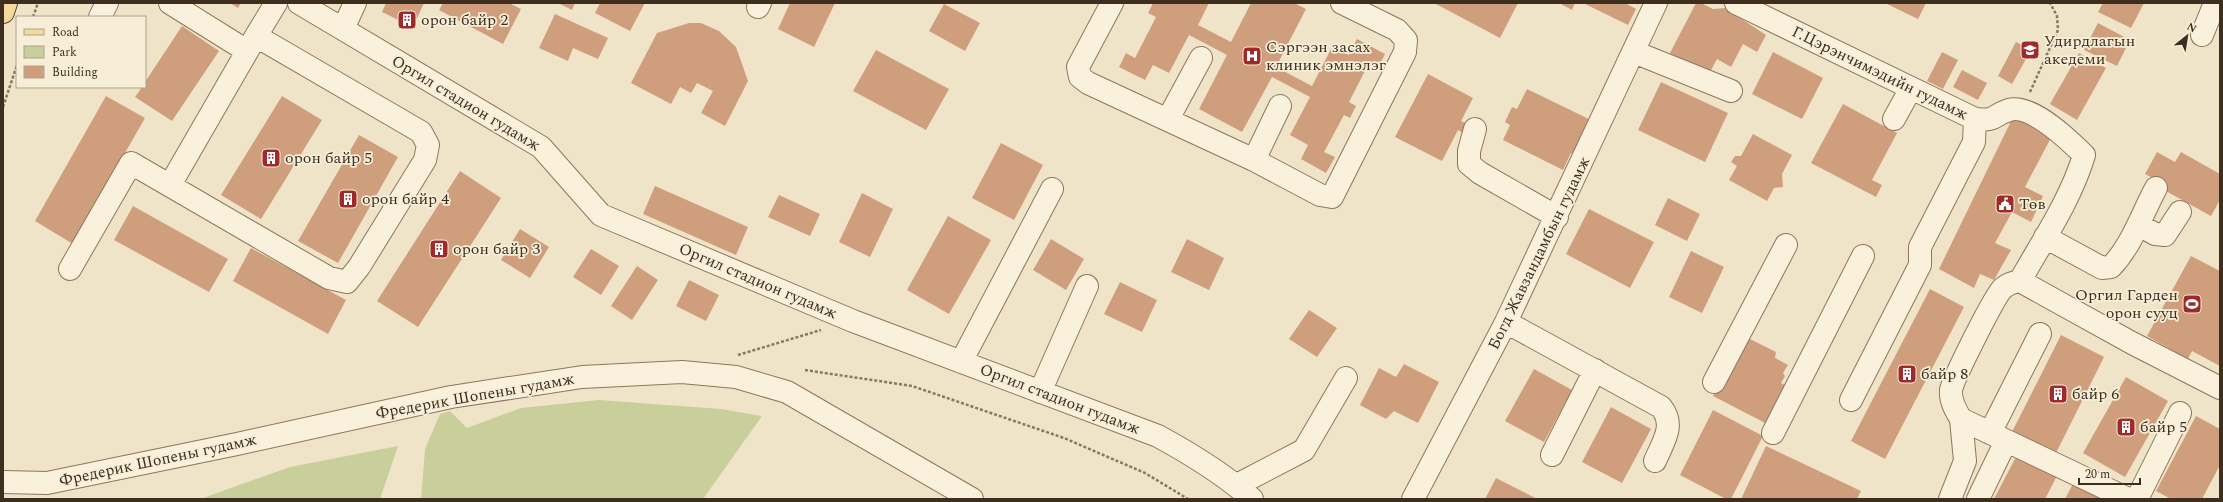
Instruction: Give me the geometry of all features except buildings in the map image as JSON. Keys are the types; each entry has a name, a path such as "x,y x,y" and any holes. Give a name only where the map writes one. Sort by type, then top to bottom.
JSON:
{"main road":[{"path":"3,12 6,3"}],"street":[{"path":"101,16 108,3"},
{"path":"70,269 131,162 329,278 347,282 359,267 425,160 428,145 421,132 252,43 170,3"},
{"path":"170,185 276,3"},
{"name":"Оргил стадион гудамж","path":"299,3 542,148 601,215 853,320 1158,436 1183,450 1245,492"},
{"path":"343,29 356,3"},
{"path":"1112,3 1078,67 1080,77 1088,83 1254,160 1320,195 1332,197 1338,188 1405,52 1406,40 1397,30 1342,3"},
{"name":"Богд Жавзандамбын гудамж","path":"1413,499 1506,322 1557,217 1656,3"},
{"path":"2202,35 2215,3"},
{"name":"Г.Цэрэнчимэдийн гудамж","path":"1749,5 1975,120 1991,120 2010,109 2022,110"},
{"path":"1634,52 1731,91"},
{"path":"1168,119 1201,58"},
{"path":"1894,120 1911,88"},
{"path":"1254,160 1280,106"},
{"path":"2020,281 2071,188 2084,154 2050,124 2022,110"},
{"path":"1851,400 1920,265 1920,247 1974,142 1975,120"},
{"path":"1475,129 1469,151 1469,164 1480,173 1557,217"},
{"path":"2045,237 2091,263 2107,269 2111,267 2120,257 2139,225 2156,188"},
{"path":"961,362 1052,189"},
{"path":"2139,225 2155,234 2165,235 2180,212"},
{"path":"1714,382 1786,245"},
{"path":"1773,433 1863,256"},
{"path":"1950,499 1965,461 1961,419 1953,407 1952,390 1995,298 2003,288 2011,283 2020,281 2132,343 2220,388"},
{"path":"1040,392 1087,286"},
{"path":"1506,322 1661,407 1667,415 1669,426 1655,461"},
{"path":"1978,499 1998,437 2040,334"},
{"path":"1552,455 1595,370"},
{"name":"Фредерик Шопены гудамж","path":"3,482 47,483 237,444 451,397 582,377 682,372 736,377 787,392 972,499"},
{"path":"1245,492 1304,450 1346,378"},
{"path":"2137,499 2180,414"},
{"path":"1961,419 2128,499"}],"path":[{"path":"33,16 38,3"},
{"path":"2022,110 2058,30 2057,16 2050,3"},
{"path":"3,107 16,68"},
{"path":"734,356 853,320"},
{"path":"804,370 912,386 1064,438 1145,473 1188,499"}],"green space":[{"path":"599,400 721,409 762,416 703,499 421,499 425,449 440,414 450,411 467,428 521,408"},
{"path":"398,446 380,499 200,499 290,467"}],"place":[{"name":"орон байр 2","path":"407,20"},
{"name":"Удирдлагын акедеми","path":"2030,50"},
{"name":"Сэргээн засах клиник эмнэлэг","path":"1252,56"},
{"name":"орон байр 5","path":"271,158"},
{"name":"орон байр 4","path":"348,199"},
{"name":"Төв","path":"2005,204"},
{"name":"орон байр 3","path":"439,249"},
{"name":"Оргил Гарден орон сууц","path":"2192,304"},
{"name":"байр 8","path":"1907,374"},
{"name":"байр 6","path":"2058,394"},
{"name":"байр 5","path":"2126,427"}]}
